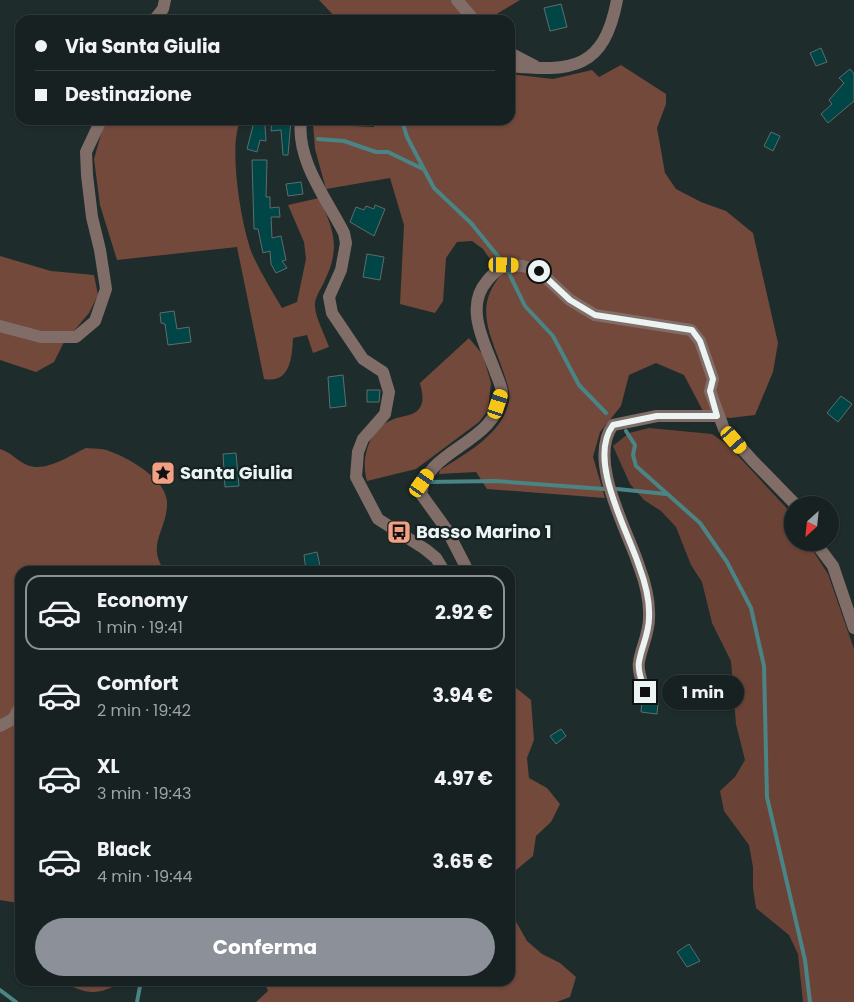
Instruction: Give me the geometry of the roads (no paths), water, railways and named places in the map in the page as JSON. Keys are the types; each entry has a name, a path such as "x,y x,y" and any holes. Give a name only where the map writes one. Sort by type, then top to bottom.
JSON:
{"street":[{"path":"158,15 163,9 165,0"},
{"path":"457,0 470,15"},
{"path":"515,66 542,69 571,66 589,58 599,50 613,23 617,0"},
{"path":"515,56 542,69"},
{"path":"0,326 41,337 76,337 95,321 106,289 92,217 86,152 99,125"},
{"path":"300,125 299,133 306,162 344,232 346,243 341,270 329,296 332,313 363,359 383,372 389,392 385,414 363,439 358,452 356,477 378,519 425,549 436,558 441,566"},
{"path":"465,566 447,530 421,494 422,483 434,466 479,434 494,416 502,392 478,322 476,304 486,282 504,265 523,266 539,271 570,300 595,315 692,330 700,341 713,379 710,391 717,416 724,429 787,496"},
{"path":"645,692 638,664 644,650 649,618 647,594 632,545 614,507 603,448 606,433 613,425 657,416 717,416"},
{"path":"822,551 833,566 854,628"},
{"path":"0,726 13,719 15,716"}],"waterway":[{"path":"403,125 407,137 434,188 471,223 501,260"},
{"path":"318,139 344,141 376,152 388,152 423,169"},
{"path":"507,269 525,306 553,336 579,385 606,413"},
{"path":"626,431 635,445 633,455 636,466 700,523 727,562 751,608 764,666 767,797 805,960 810,1002"},
{"path":"427,482 495,481 604,489"},
{"path":"617,489 666,494"},
{"path":"137,1002 140,986"},
{"path":"0,990 16,1002"}],"place":[{"name":"Santa Giulia","path":"163,473"},
{"name":"Basso Marino 1","path":"399,532"}]}
